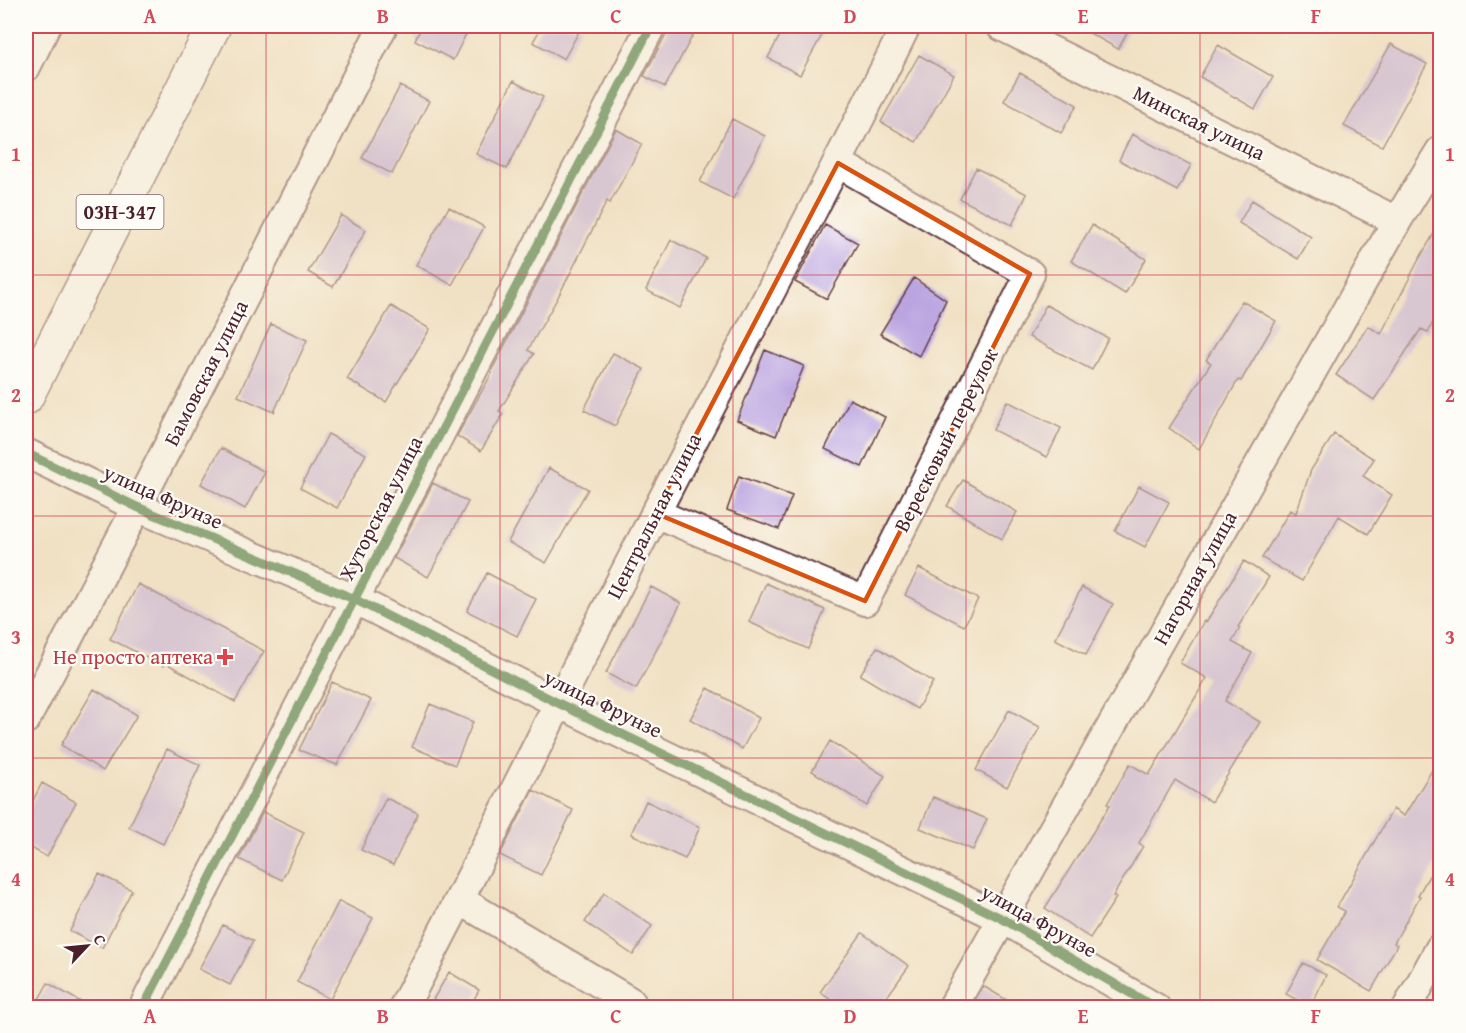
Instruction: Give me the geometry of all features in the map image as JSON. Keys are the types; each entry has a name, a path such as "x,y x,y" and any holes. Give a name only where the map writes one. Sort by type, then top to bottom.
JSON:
{"main road":[{"name":"03Н-347","path":"26,398 214,26"}],"street":[{"path":"26,67 46,26"},
{"name":"Бамовская улица","path":"26,719 383,26"},
{"name":"Хуторская улица","path":"143,1008 651,26"},
{"name":"Центральная улица","path":"403,1008 655,513 838,163 906,26"},
{"name":"Минская улица","path":"1001,26 1397,221"},
{"name":"Нагорная улица","path":"952,1008 1397,221 1440,151"},
{"name":"Вересковый переулок","path":"655,513 865,601 1030,274 838,163"},
{"name":"улица Фрунзе","path":"26,453 137,507 354,599 558,703 1003,919 1156,1008"},
{"path":"460,900 631,1002 628,1008"},
{"path":"1407,1008 1440,948"}],"highlighted area":[{"path":"838,163 1030,274 865,601 655,513"}],"building":[{"path":"422,26 470,26 453,60 415,40"},
{"path":"542,26 582,26 564,59 533,42"},
{"path":"667,26 686,26 695,31 665,87 644,76 666,34"},
{"path":"785,26 827,26 800,75 768,58"},
{"path":"1077,26 1131,26 1118,49"},
{"path":"1391,44 1427,64 1382,146 1344,126"},
{"path":"1218,45 1273,77 1255,109 1200,77"},
{"path":"919,55 954,75 916,142 881,122"},
{"path":"1020,73 1077,105 1061,133 1004,101"},
{"path":"513,81 543,97 507,169 476,154"},
{"path":"400,86 429,101 392,174 362,158"},
{"path":"732,119 765,136 733,199 700,182"},
{"path":"616,129 642,144 610,203 607,201 528,350 534,354 499,411 503,414 481,451 457,436 492,373"},
{"path":"1132,134 1191,165 1177,191 1119,160"},
{"path":"976,168 1027,194 1012,225 960,199"},
{"path":"1252,200 1311,237 1298,259 1239,223"},
{"path":"449,207 484,227 452,285 416,265"},
{"path":"341,215 366,230 333,287 308,272"},
{"path":"1440,223 1440,309 1428,332 1421,329 1374,400 1336,375 1368,326 1381,334"},
{"path":"825,225 858,243 827,299 795,282"},
{"path":"1092,225 1146,259 1125,294 1071,261"},
{"path":"671,240 706,258 680,308 646,290"},
{"path":"914,278 946,300 919,356 880,334"},
{"path":"1242,301 1276,321 1241,381 1238,380 1199,449 1169,428 1211,363 1206,360"},
{"path":"1046,305 1108,338 1092,370 1029,337"},
{"path":"391,306 430,329 386,402 347,379"},
{"path":"271,324 307,340 274,412 238,396"},
{"path":"765,350 804,366 776,436 737,420"},
{"path":"613,353 644,369 615,426 584,410"},
{"path":"850,399 885,417 862,467 825,449"},
{"path":"1007,401 1061,428 1047,457 993,430"},
{"path":"328,434 366,454 337,508 300,488"},
{"path":"1334,434 1374,459 1363,476 1392,495 1368,534 1339,516 1302,581 1262,558 1290,510 1296,513 1311,470"},
{"path":"221,448 265,472 245,509 201,484"},
{"path":"549,468 588,489 546,563 508,542"},
{"path":"739,476 792,496 779,529 727,510"},
{"path":"963,480 1017,512 1002,539 947,506"},
{"path":"433,483 468,502 428,577 394,558"},
{"path":"1139,486 1169,502 1145,547 1115,531"},
{"path":"1244,561 1269,577 1238,627 1240,628 1232,642 1252,653 1225,701 1260,722 1211,802 1175,780 1139,843 1143,846 1113,896 1116,898 1090,938 1045,908 1110,805 1107,804 1130,764 1149,775 1207,678 1180,663 1204,621 1206,622"},
{"path":"919,568 978,599 964,626 905,595"},
{"path":"487,573 536,599 517,636 467,611"},
{"path":"766,583 825,610 808,649 749,622"},
{"path":"138,584 264,651 235,702 166,663 164,666 110,639"},
{"path":"651,587 681,603 636,689 606,673"},
{"path":"1082,587 1113,604 1086,655 1055,639"},
{"path":"877,647 933,682 917,709 860,675"},
{"path":"332,682 371,700 337,765 299,750"},
{"path":"708,688 759,718 742,749 690,719"},
{"path":"94,689 137,715 103,771 61,745"},
{"path":"430,704 473,722 455,765 412,747"},
{"path":"1009,710 1040,727 1007,787 976,770"},
{"path":"830,741 885,776 867,806 812,771"},
{"path":"167,749 200,765 163,844 129,827"},
{"path":"1440,757 1440,857 1418,895 1420,896 1394,943 1397,945 1371,991 1317,960 1345,911 1337,907 1393,809 1404,816"},
{"path":"42,783 76,802 47,857 26,845 26,814"},
{"path":"533,790 573,810 541,875 500,855"},
{"path":"933,797 987,819 973,850 920,828"},
{"path":"386,798 418,813 393,865 361,850"},
{"path":"646,801 700,827 685,859 631,834"},
{"path":"263,812 304,832 282,880 239,859"},
{"path":"99,874 132,890 102,948 70,931"},
{"path":"604,893 652,926 633,955 585,922"},
{"path":"339,901 373,918 330,999 297,982"},
{"path":"223,925 253,941 230,985 199,969"},
{"path":"862,933 909,966 879,1008 842,1008 820,992"},
{"path":"1303,963 1326,975 1310,1007 1286,994"},
{"path":"449,972 479,990 469,1008 428,1008"},
{"path":"48,983 91,1008 34,1008"},
{"path":"983,986 1020,1008 971,1008"}],"cycle path":[{"path":"143,1008 651,26"},
{"path":"26,453 137,507 354,599 558,703 1003,919 1156,1008"}],"place":[{"name":"Не просто аптека","path":"225,657"}]}
